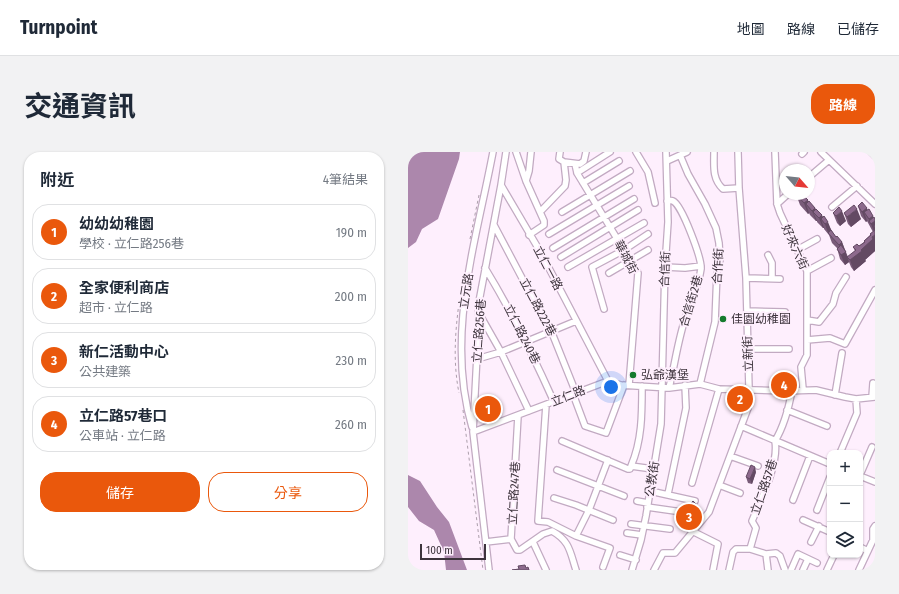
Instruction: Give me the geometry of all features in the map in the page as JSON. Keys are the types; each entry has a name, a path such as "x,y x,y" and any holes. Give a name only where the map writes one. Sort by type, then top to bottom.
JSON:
{"street":[{"name":"立元路","path":"473,432 467,407 461,369 462,323 476,231 493,152"},
{"path":"501,185 506,152"},
{"path":"516,152 526,181 544,221 544,225 530,235"},
{"path":"526,181 532,152"},
{"path":"560,152 559,159 564,162 575,164 580,164 584,161 586,152"},
{"path":"577,173 610,152"},
{"path":"636,152 648,172 655,203"},
{"name":"合信街","path":"661,387 668,222 666,152"},
{"path":"666,161 687,152"},
{"path":"714,152 714,176 718,184 723,189 739,188"},
{"name":"立新街","path":"654,570 663,553 675,553 709,512 748,408 749,390 746,278 739,188 738,152"},
{"name":"好來六街","path":"775,152 777,204 797,250 808,270 807,355 801,367 802,389"},
{"path":"821,152 875,204"},
{"name":"合作街","path":"680,155 688,174 706,204 716,228 719,248 720,260 717,272 715,322 700,384"},
{"path":"815,172 829,160"},
{"path":"583,183 619,161"},
{"path":"540,212 565,186 566,180 564,162"},
{"name":"華城街","path":"575,164 577,173 638,274 627,385 606,433"},
{"path":"562,212 630,171"},
{"name":"立仁路256巷","path":"473,432 478,336 480,326 478,307 501,185"},
{"name":"立仁一路","path":"501,185 530,235 608,381"},
{"path":"549,234 629,186"},
{"path":"832,207 857,186"},
{"path":"553,248 634,199"},
{"path":"777,204 781,200"},
{"name":"合信街2巷","path":"667,201 673,201 685,218 701,266 700,276 680,338 669,388"},
{"path":"562,257 638,210"},
{"path":"568,267 644,223"},
{"name":"立仁路222巷","path":"493,224 554,338 575,393 585,426 606,433"},
{"path":"604,309 592,268 624,250 648,234"},
{"path":"797,250 817,239"},
{"path":"609,273 648,250"},
{"path":"768,255 772,263 772,278"},
{"path":"808,270 831,258"},
{"path":"665,267 685,268 701,266"},
{"name":"立仁路240巷","path":"486,268 526,341 554,402"},
{"path":"807,320 819,322 833,304 838,290 846,277"},
{"path":"746,278 780,278"},
{"path":"807,340 830,338 845,344 875,290"},
{"path":"747,311 785,312"},
{"path":"478,312 501,352 529,411"},
{"path":"477,359 501,352 576,321"},
{"path":"747,349 789,349"},
{"path":"836,395 842,353"},
{"name":"立仁路","path":"473,432 608,381"},
{"path":"608,381 627,385 669,388 700,384 719,389 802,389 816,390 856,398 873,397 873,383"},
{"path":"668,494 686,408 685,385"},
{"path":"631,466 640,438 642,386"},
{"name":"公教街","path":"632,570 636,560 648,505 661,424 661,387"},
{"path":"692,483 719,389"},
{"name":"立仁路57巷","path":"750,549 756,528 752,520 775,460 775,442 779,436 792,390"},
{"path":"841,450 857,413 856,398"},
{"path":"546,405 538,521 548,522 576,536 610,548 603,567"},
{"path":"787,410 827,426"},
{"name":"立仁路247巷","path":"518,416 511,539 517,550 520,550 533,542"},
{"path":"741,426 775,442 827,463"},
{"path":"473,432 489,570"},
{"path":"562,441 628,469 631,466 653,469"},
{"path":"863,469 872,447"},
{"path":"730,456 758,466"},
{"path":"793,500 810,456"},
{"path":"576,536 589,510 608,460"},
{"path":"557,470 624,496"},
{"path":"863,477 875,482"},
{"path":"719,485 740,493"},
{"path":"818,510 827,485"},
{"path":"650,491 695,501"},
{"path":"554,498 613,520"},
{"path":"637,501 648,505 682,512"},
{"path":"803,520 827,530"},
{"path":"631,524 644,524 670,529"},
{"path":"811,542 819,526"},
{"path":"859,570 872,540 873,529 875,526"},
{"path":"546,570 533,542 543,534 552,531 562,537 567,544 576,570"},
{"path":"692,531 718,544 713,570"},
{"path":"628,533 642,535"},
{"path":"486,542 511,539"},
{"path":"863,548 868,551"},
{"path":"729,570 733,552 736,549 750,549 766,554 776,553 780,556 785,570"},
{"path":"620,554 636,560"},
{"path":"766,554 768,570"},
{"path":"791,570 798,554 817,563"},
{"path":"827,570 833,558"},
{"path":"803,570 808,559"}],"path":[{"path":"468,245 479,194"},
{"path":"459,303 455,337 455,360 456,378 460,396"},
{"path":"462,408 483,570"}],"shaded area":[{"path":"408,152 460,152 459,159 438,219 422,229 416,242 408,248"},
{"path":"408,475 420,481 449,522 467,570 446,570 444,552 434,530 419,521 408,507"}],"building":[{"path":"809,201 815,208 812,211 806,204"},
{"path":"862,202 867,208 862,212 858,206"},
{"path":"854,205 857,209 847,217 844,213"},
{"path":"839,207 842,211 836,216 833,213"},
{"path":"816,209 822,215 819,218 813,212"},
{"path":"869,209 873,216 869,219 864,212"},
{"path":"824,216 828,222 825,224 821,219"},
{"path":"874,217 875,221 871,224 869,221"},
{"path":"831,230 842,242 839,245 828,233"},
{"path":"875,230 875,235 872,237 873,239 861,250 862,251 850,260 847,257 856,250 853,247 857,244 859,246 865,242 864,241"},
{"path":"841,245 846,252 841,255 837,249"},
{"path":"751,465 755,467 750,479 746,477"},
{"path":"693,501 696,504 690,509 696,515 687,524 680,520 681,519 678,516"},
{"path":"525,565 529,570 512,570 519,569 518,566"}],"place":[{"name":"佳園幼稚園","path":"723,319"},
{"name":"弘爺漢堡","path":"633,375"},
{"name":"立仁路57巷口","path":"784,385"},
{"name":"全家便利商店","path":"740,399"},
{"name":"幼幼幼稚園","path":"488,409"},
{"name":"新仁活動中心","path":"689,517"}]}
